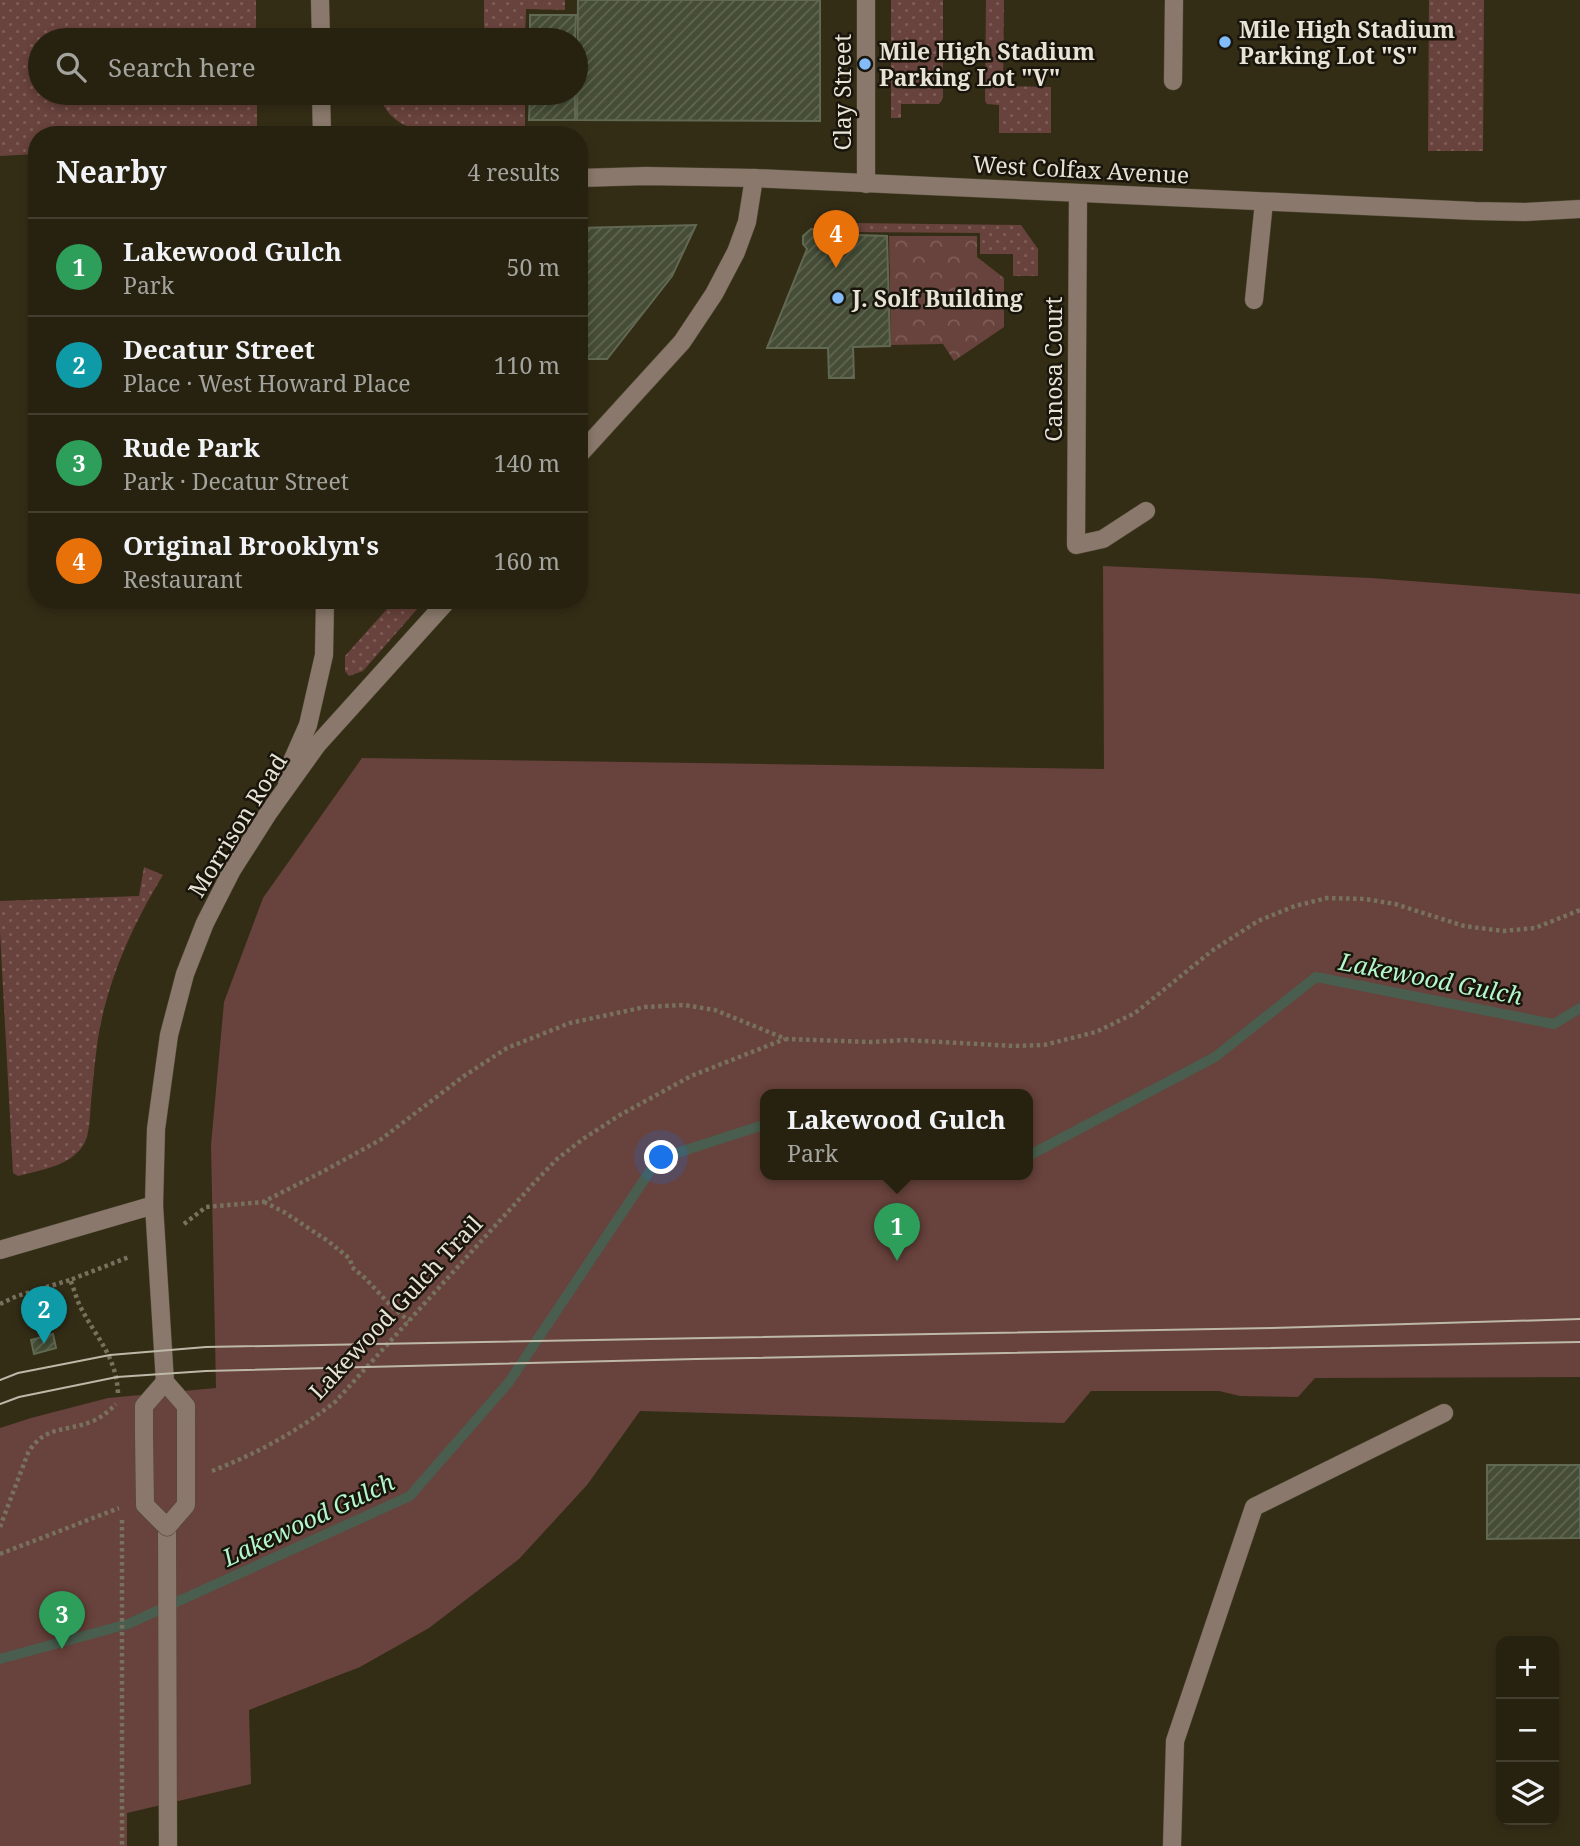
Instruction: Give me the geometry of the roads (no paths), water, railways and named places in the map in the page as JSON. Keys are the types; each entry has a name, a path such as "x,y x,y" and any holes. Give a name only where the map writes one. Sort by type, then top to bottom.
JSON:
{"street":[{"path":"320,0 321,28"},
{"name":"Clay Street","path":"866,0 866,184"},
{"path":"1173,80 1174,0"},
{"path":"321,105 322,126"},
{"name":"West Colfax Avenue","path":"588,178 754,178 1513,212 1580,209"},
{"path":"588,445 682,342 714,294 736,252 747,222 754,178"},
{"name":"Canosa Court","path":"1078,194 1076,545 1103,539 1146,511"},
{"path":"1254,300 1264,202"},
{"path":"269,812 308,726 324,655 325,609"},
{"name":"Morrison Road","path":"165,1382 154,1205 156,1129 169,1035 185,974 205,923 232,870 269,812 317,745 440,609"},
{"path":"0,1250 154,1205"},
{"path":"167,1527 145,1505 144,1434 144,1406 165,1382 186,1406 187,1505 167,1527 168,1846"},
{"path":"1172,1846 1175,1741 1254,1507 1444,1413"}],"waterway":[{"name":"Lakewood Gulch","path":"1033,1153 1215,1057 1316,977 1554,1024 1580,1008"},
{"name":"Lakewood Gulch","path":"0,1659 128,1624 410,1496 509,1382 658,1159 760,1126"}],"tram line":[{"path":"0,1380 18,1373 110,1355 206,1347 1272,1328 1580,1319"},
{"path":"0,1404 19,1397 117,1377 206,1371 1580,1342"}],"place":[{"name":"Mile High Stadium Parking Lot \"S\"","path":"1225,42"},
{"name":"Mile High Stadium Parking Lot \"V\"","path":"865,64"},
{"name":"Original Brooklyn's","path":"836,268"},
{"name":"J. Solf Building","path":"838,298"},
{"name":"Lakewood Gulch","path":"897,1261"},
{"name":"Decatur Street","path":"44,1344"},
{"name":"Rude Park","path":"62,1649"}]}
